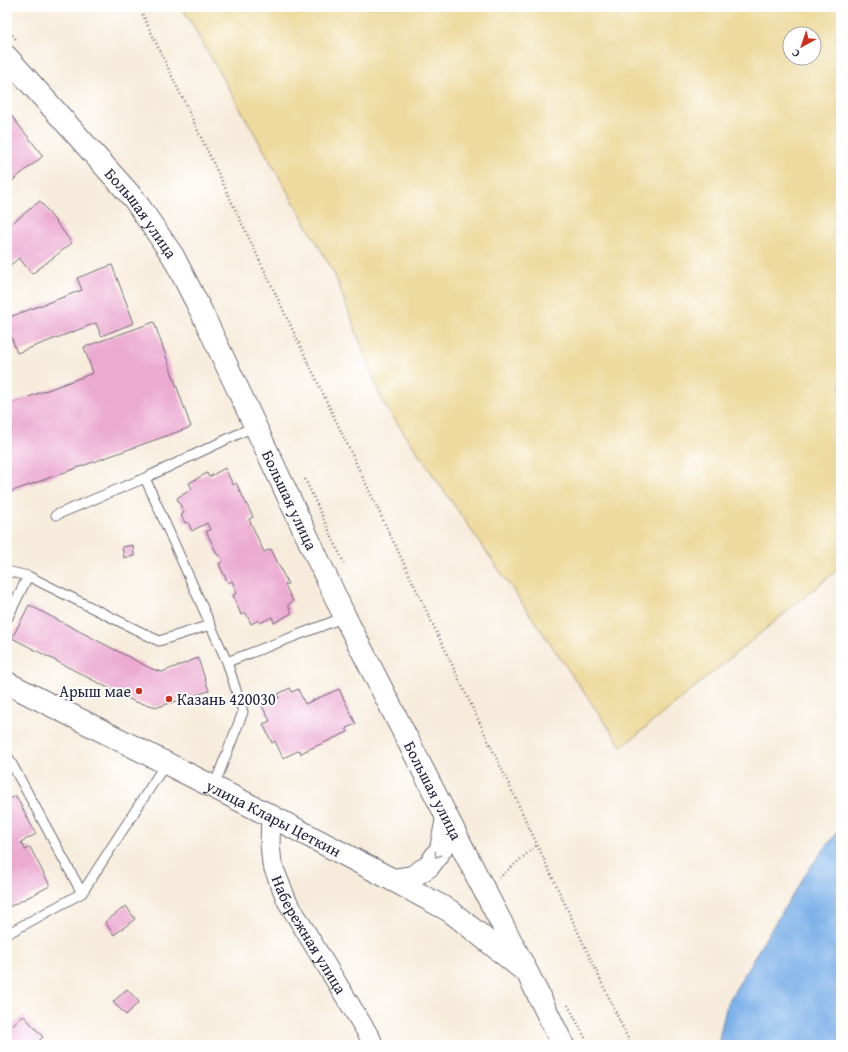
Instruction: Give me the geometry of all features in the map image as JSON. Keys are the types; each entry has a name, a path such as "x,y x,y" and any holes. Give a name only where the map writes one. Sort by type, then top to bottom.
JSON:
{"street":[{"name":"Большая улица","path":"7,57 134,199 173,256 202,313 345,617 564,1045"},
{"name":"улица Клары Цеткин","path":"7,683 214,786 450,911 528,974"},
{"name":"Набережная улица","path":"271,816 270,844 272,864 287,901 374,1045"},
{"path":"394,880 412,877 429,866 441,849 447,818"}],"lane":[{"path":"56,515 145,478 255,426"},
{"path":"145,478 227,662 243,712 214,786"},
{"path":"7,571 28,576 159,641 210,625"},
{"path":"7,619 28,576"},
{"path":"227,662 345,617"},
{"path":"7,755 82,893"},
{"path":"7,934 82,893 166,763"}],"path":[{"path":"139,7 538,845 631,1045"},
{"path":"499,878 538,845"}],"sand":[{"path":"182,7 841,7 841,567 622,747 383,403 334,273"}],"water":[{"path":"841,827 841,1045 719,1045 727,1004 765,939 809,869"}],"building":[{"path":"7,110 43,156 7,185"},
{"path":"40,201 72,243 32,274 19,258 7,268 7,227"},
{"path":"112,265 134,323 101,336 96,323 17,353 7,325 7,318 82,290 77,278"},
{"path":"154,322 191,427 7,493 7,405 93,373 84,347"},
{"path":"225,468 233,485 236,483 253,517 249,519 264,552 271,549 288,584 285,585 293,601 288,605 292,613 274,623 272,617 260,623 259,620 251,624 246,613 241,615 233,595 237,593 232,581 228,583 219,564 223,561 220,555 218,556 206,531 210,530 207,523 192,531 188,522 185,523 181,515 184,513 177,498 192,489 189,483 207,473 209,477"},
{"path":"133,545 134,556 124,558 122,547"},
{"path":"29,605 152,669 162,672 198,658 209,691 158,707 135,702 12,638"},
{"path":"290,688 292,692 298,689 305,704 339,689 356,724 346,728 348,732 301,754 300,750 283,758 275,741 272,743 263,724 270,721 262,706 279,698 278,694"},
{"path":"16,796 36,834 21,842 25,850 30,847 50,886 9,907 7,902 7,859 10,857 7,851 7,800"},
{"path":"126,906 135,919 114,935 105,922"},
{"path":"127,989 139,1002 126,1015 113,1002"},
{"path":"23,1015 43,1037 34,1045 7,1045 7,1030"}],"place":[{"name":"Арыш мае","path":"139,691"},
{"name":"Казань 420030","path":"169,699"}]}
